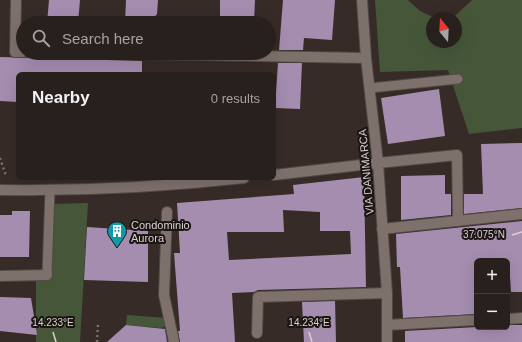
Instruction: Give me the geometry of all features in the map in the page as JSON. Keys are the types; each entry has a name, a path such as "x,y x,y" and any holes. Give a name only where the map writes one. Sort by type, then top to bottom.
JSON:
{"street":[{"path":"16,0 17,16"},
{"name":"VIA DANIMARCA","path":"362,0 366,58 378,163 387,293 387,342"},
{"path":"276,56 366,58"},
{"path":"276,175 457,155 458,221"},
{"path":"0,190 50,190 190,184 226,180"},
{"path":"167,212 164,294 174,342"},
{"path":"382,229 522,214"},
{"path":"0,276 47,275"},
{"path":"257,332 258,296 387,293"},
{"path":"510,319 522,318"},
{"path":"387,325 474,320"}],"lane":[{"path":"370,88 458,79"},
{"path":"47,275 50,190"}],"path":[{"path":"97,342 98,324"}],"green space":[{"path":"375,0 408,0 420,11 426,14 426,48 462,48 462,12 459,12 472,0 522,0 522,128 469,134 448,70 380,72"},
{"path":"88,203 80,342 36,342 36,279 49,276 51,204"},
{"path":"127,315 167,318 164,327 161,328 126,325"}],"building":[{"path":"49,0 80,0 79,16 48,16"},
{"path":"126,0 158,0 157,14 155,16 125,16"},
{"path":"220,0 255,0 254,16 220,16"},
{"path":"283,0 335,0 332,40 304,38 303,50 279,50"},
{"path":"0,57 16,57 16,60 142,61 142,72 16,72 16,102 0,101"},
{"path":"278,63 302,63 300,109 276,108"},
{"path":"439,89 445,136 388,144 381,98"},
{"path":"522,143 522,208 464,214 464,194 483,194 481,144"},
{"path":"445,175 445,194 451,194 451,215 401,220 401,176"},
{"path":"364,177 366,287 258,290 254,292 232,293 235,342 180,342 178,331 180,331 174,253 180,253 177,203 294,194 293,185","holes":["283,210 320,212 320,231 350,231 351,254 229,260 227,232 284,232"]},
{"path":"12,211 30,211 29,257 0,257 0,215 12,215"},
{"path":"522,221 522,292 511,292 510,258 474,258 474,314 403,318 400,267 397,267 396,234"},
{"name":"Condominio Aurora","path":"87,227 148,231 148,282 84,280"},
{"path":"0,297 31,298 37,335 0,331"},
{"path":"335,301 336,342 304,342 302,302"},
{"path":"126,325 165,329 167,342 107,342"},
{"path":"510,325 522,325 522,342 405,342 405,331 474,327 474,330 510,330"}],"place":[{"name":"Condominio Aurora","path":"117,248"}]}
